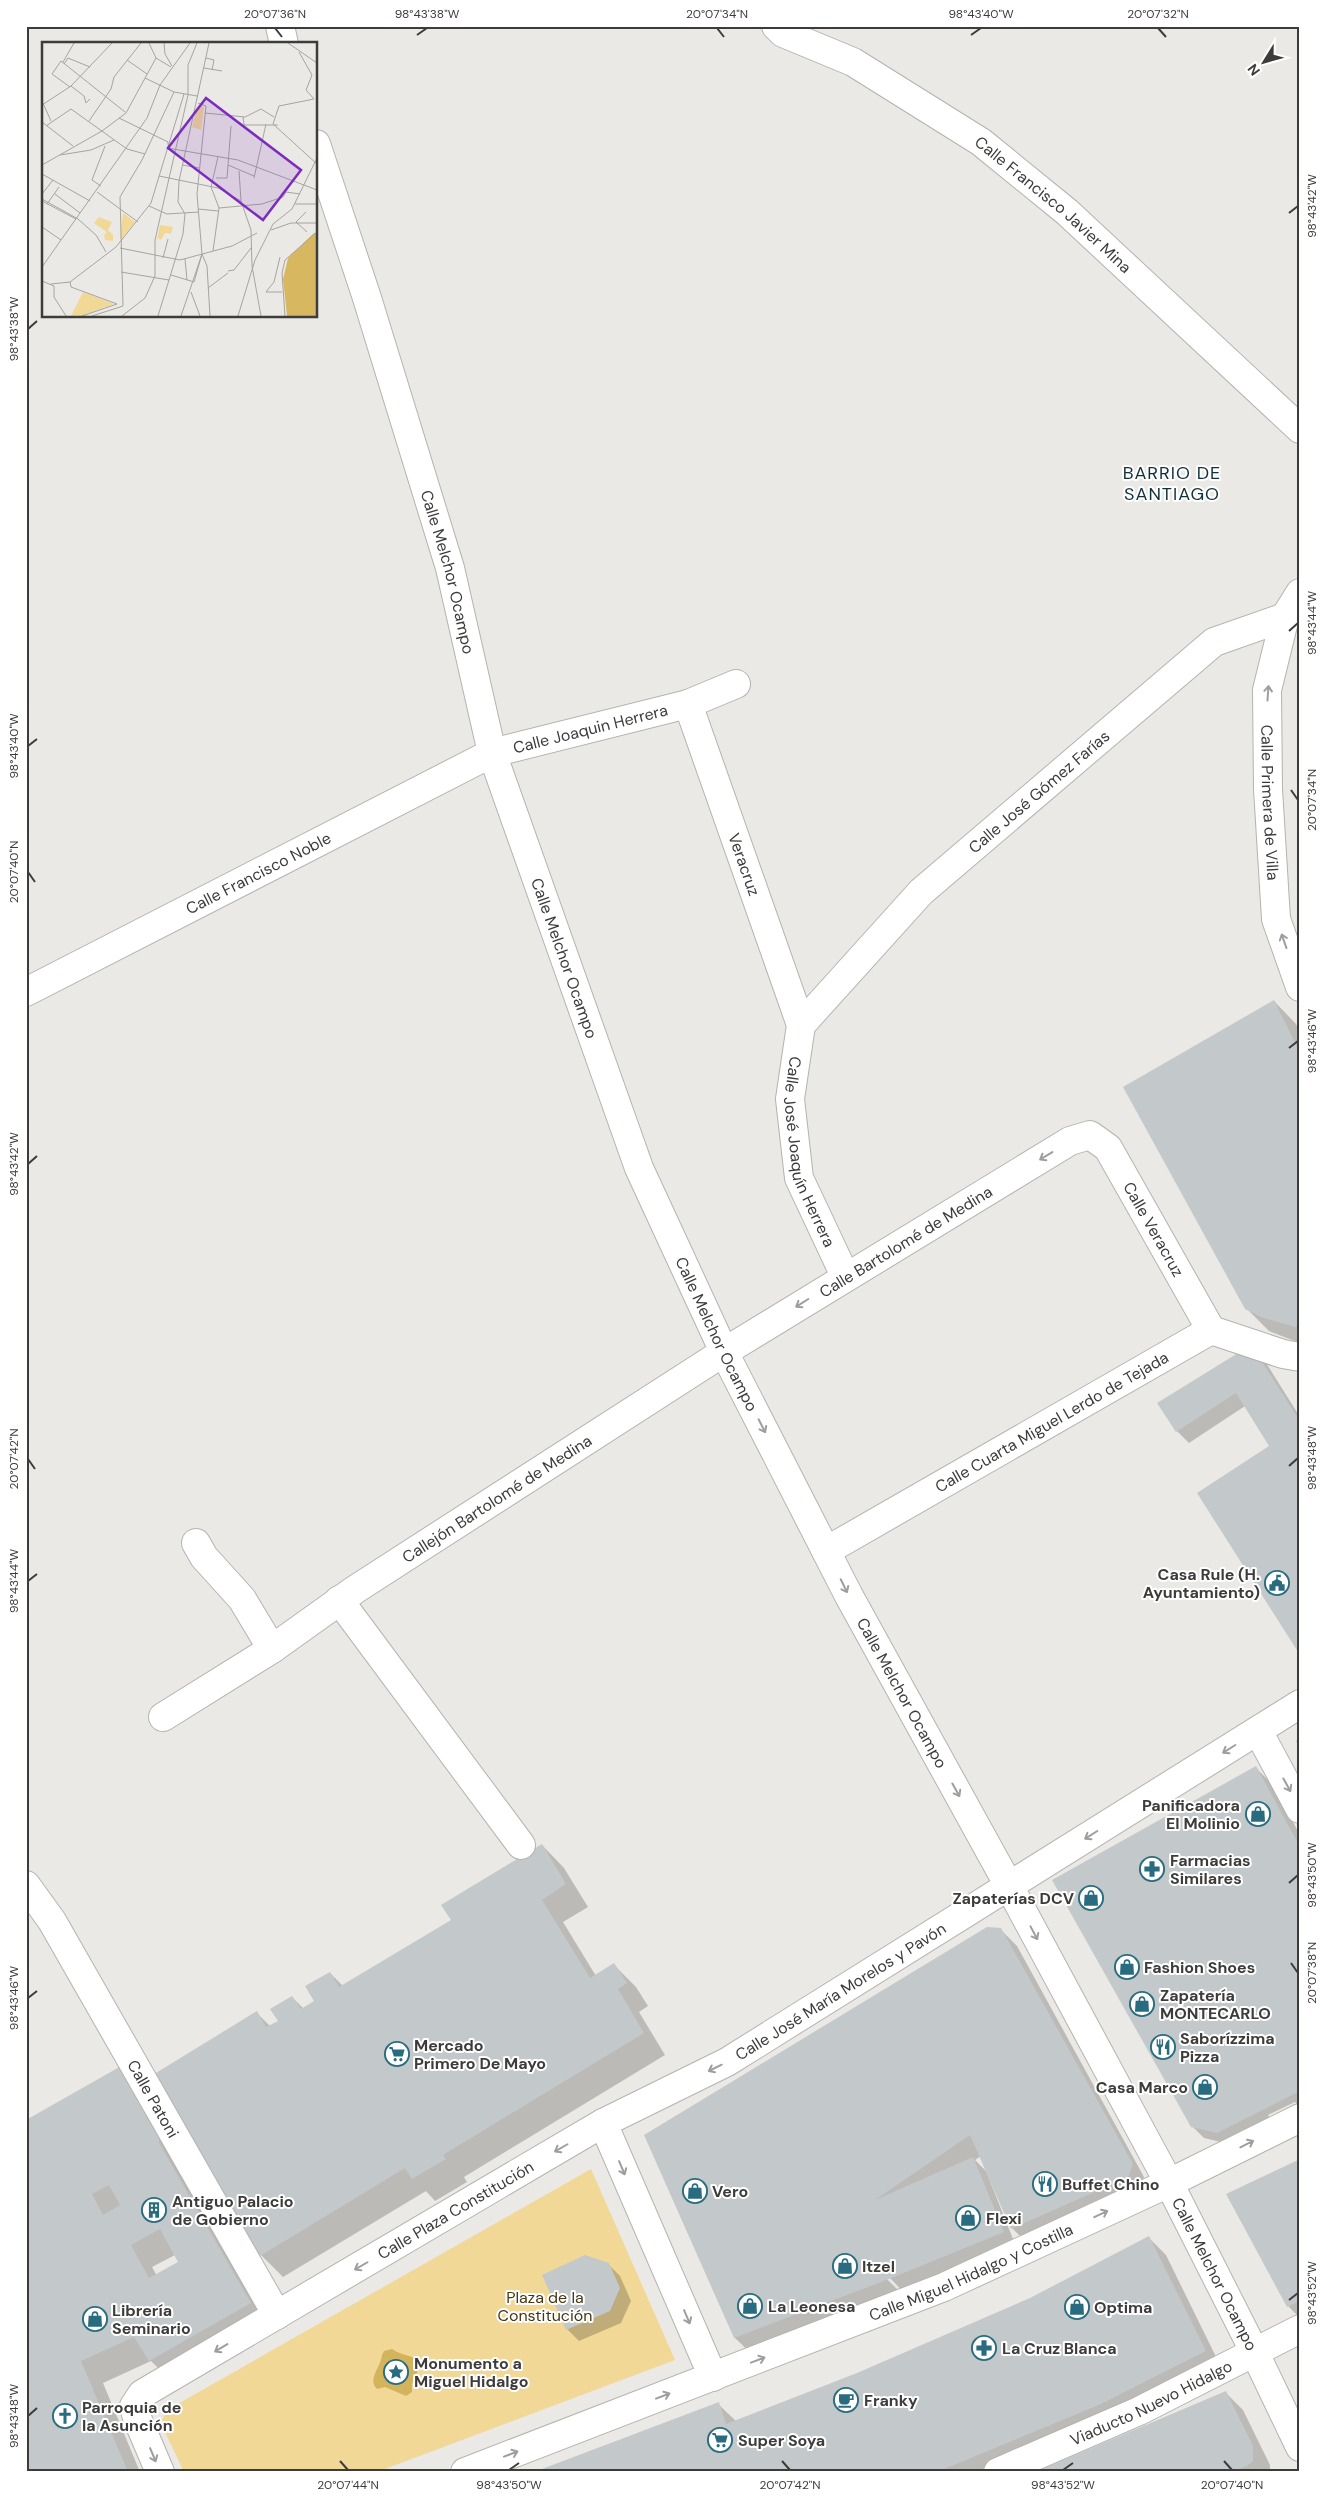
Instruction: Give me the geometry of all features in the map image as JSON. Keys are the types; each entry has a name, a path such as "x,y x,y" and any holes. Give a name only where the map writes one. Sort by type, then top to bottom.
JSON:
{"street":[{"path":"280,26 284,42"},
{"name":"Calle Francisco Javier Mina","path":"776,26 783,33 853,62 981,142 1067,212 1300,429"},
{"name":"Calle Melchor Ocampo","path":"318,150 367,298 450,568 492,753 639,1168 724,1352 826,1551 1169,2183 1300,2447"},
{"path":"1285,617 1300,593"},
{"name":"Calle Primera de Villa","path":"1285,617 1267,690 1268,789 1276,919 1300,988"},
{"name":"Calle José Gómez Farías","path":"801,1025 921,892 1214,642 1285,617"},
{"name":"Calle Joaquin Herrera","path":"492,753 688,704 736,684"},
{"name":"Veracruz","path":"688,704 801,1025"},
{"name":"Calle Francisco Noble","path":"26,992 492,753"},
{"name":"Calle José Joaquín Herrera","path":"801,1025 790,1099 799,1178 845,1276"},
{"name":"Calle Bartolomé de Medina","path":"724,1352 845,1276 1070,1141 1090,1135"},
{"name":"Calle Veracruz","path":"1090,1135 1108,1148 1211,1330"},
{"path":"1211,1330 1294,1352"},
{"name":"Calle Cuarta Miguel Lerdo de Tejada","path":"826,1551 1211,1330"},
{"name":"Callejón Bartolomé de Medina","path":"163,1717 272,1649 339,1600 724,1352"},
{"path":"196,1543 204,1557 242,1599 272,1649"},
{"path":"339,1600 521,1845"},
{"name":"Calle José María Morelos y Pavón","path":"603,2123 727,2062 1300,1704"},
{"path":"1258,1732 1300,1809"},
{"name":"Calle Patoni","path":"26,1885 52,1921 277,2315"},
{"name":"Calle Miguel Hidalgo y Costilla","path":"465,2472 944,2287 1169,2183 1300,2118"},
{"path":"603,2123 713,2377"},
{"name":"Calle Plaza Constitución","path":"160,2472 137,2418 134,2406 142,2394 603,2123"},
{"name":"Viaducto Nuevo Hidalgo","path":"998,2472 1139,2411 1300,2329"}],"green space":[{"name":"Plaza de la Constitución","path":"591,2169 675,2360 377,2472 184,2472 164,2430 162,2420 167,2410"}],"shaded area":[{"path":"392,2349 416,2358 421,2363 412,2384 412,2392 406,2396 385,2387 377,2389 374,2385 374,2377 384,2351"}],"building":[{"path":"1274,1000 1300,1053 1300,1325 1295,1327 1261,1317 1245,1309 1123,1087"},
{"name":"Casa Rule (H. Ayuntamiento)","path":"1251,1345 1300,1421 1300,1655 1197,1493 1269,1446 1236,1393 1176,1432 1157,1403"},
{"path":"1256,1766 1300,1847 1300,2091 1217,2133 1191,2127 1052,1880"},
{"name":"Mercado Primero De Mayo","path":"542,1844 566,1884 542,1900 590,1978 614,1963 627,1983 618,1989 644,2033 443,2155 446,2159 412,2179 405,2168 260,2256 151,2076 257,2011 266,2027 278,2021 270,2009 292,1996 301,2009 314,2001 305,1986 330,1972 339,1987 451,1920 441,1905"},
{"path":"987,1927 1001,1928 1133,2164 1128,2177 1011,2229 970,2135 875,2200 973,2157 1004,2232 889,2279 734,2338 644,2135"},
{"path":"123,2065 160,2128 159,2143 251,2303 149,2361 134,2337 81,2361 128,2472 26,2472 26,2120","holes":["109,2185 120,2205 103,2215 92,2194","160,2229 178,2262 149,2278 131,2245"]},
{"path":"1300,2159 1300,2301 1287,2307 1226,2194"},
{"path":"1149,2236 1206,2351 1101,2404 937,2472 534,2472 719,2402 726,2424 857,2373 1030,2298"},
{"path":"585,2255 609,2263 620,2288 610,2311 566,2330 542,2275"},
{"path":"1226,2391 1253,2446 1253,2461 1247,2466 1232,2472 1035,2472"}],"place":[{"name":"Casa Rule (H. Ayuntamiento)","path":"1277,1583"},
{"name":"Panificadora El Molinio","path":"1258,1814"},
{"name":"Farmacias Similares","path":"1152,1869"},
{"name":"Zapaterías DCV","path":"1091,1898"},
{"name":"Fashion Shoes","path":"1127,1967"},
{"name":"Zapatería MONTECARLO","path":"1142,2004"},
{"name":"Saborízzima Pizza","path":"1163,2047"},
{"name":"Mercado Primero De Mayo","path":"397,2054"},
{"name":"Casa Marco","path":"1205,2087"},
{"name":"Buffet Chino","path":"1045,2184"},
{"name":"Vero","path":"695,2191"},
{"name":"Antiguo Palacio de Gobierno","path":"154,2210"},
{"name":"Flexi","path":"968,2218"},
{"name":"Itzel","path":"845,2266"},
{"name":"La Leonesa","path":"750,2306"},
{"name":"Optima","path":"1077,2307"},
{"name":"Librería Seminario","path":"95,2319"},
{"name":"La Cruz Blanca","path":"984,2348"},
{"name":"Monumento a Miguel Hidalgo","path":"396,2372"},
{"name":"Franky","path":"846,2400"},
{"name":"Parroquia de la Asunción","path":"65,2416"},
{"name":"Super Soya","path":"720,2440"}],"district":[{"name":"BARRIO DE SANTIAGO","path":"1172,483"}]}
